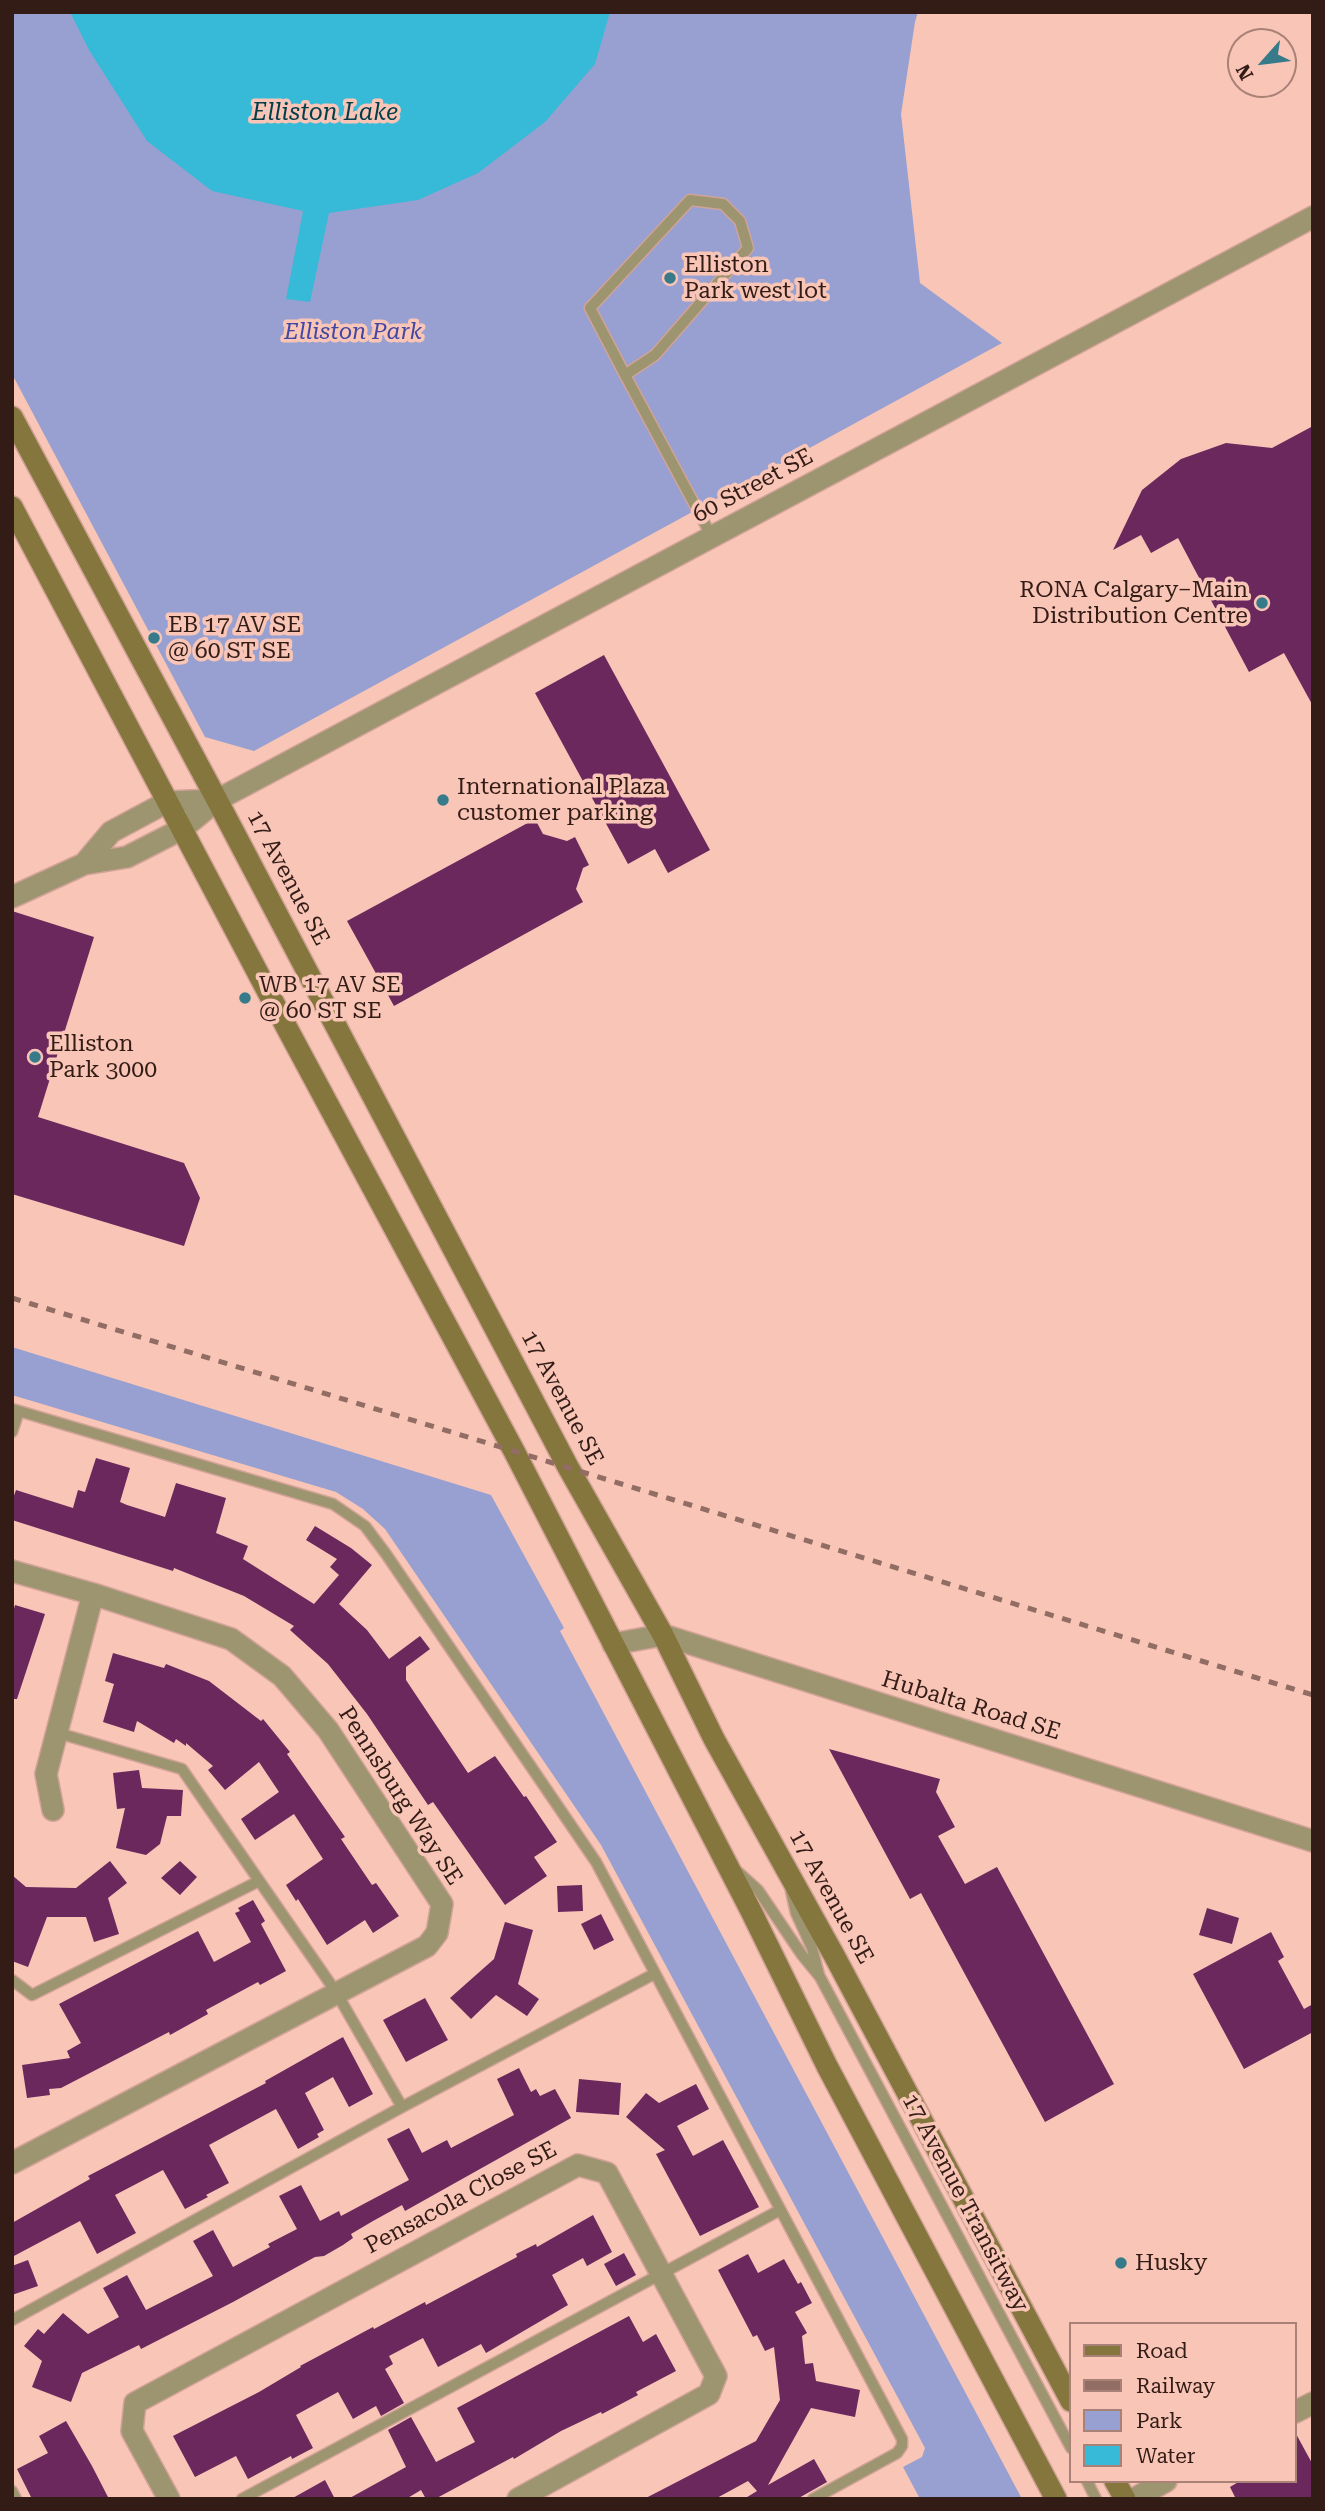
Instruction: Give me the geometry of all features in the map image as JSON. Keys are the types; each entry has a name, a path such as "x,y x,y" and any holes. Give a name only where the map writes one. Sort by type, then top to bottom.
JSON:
{"main road":[{"name":"17 Avenue SE","path":"12,417 568,1467 663,1635 714,1739 1070,2399"},
{"path":"12,508 520,1463 725,1859 827,2066 1056,2499"},
{"path":"1116,2483 1125,2499"}],"street":[{"name":"60 Street SE","path":"12,897 84,864 127,857 182,830 217,800 1313,217"},
{"name":"60 Street SE","path":"84,864 111,832 167,802 217,800"},
{"name":"Pennsburg Way SE","path":"12,1571 231,1639 282,1676 328,1730 442,1904 437,1933 427,1946 12,2163"},
{"path":"54,1810 46,1774 93,1594"},
{"name":"Hubalta Road SE","path":"612,1644 663,1635 1313,1841"},
{"name":"Pensacola Close SE","path":"169,2499 132,2431 135,2403 579,2165 607,2173 716,2376 709,2394 518,2499"},
{"path":"1297,2411 1313,2403"},
{"path":"1134,2499 1162,2483"}],"lane":[{"path":"625,375 655,355 748,248 740,222 723,204 690,200 590,308 625,375 712,537"},
{"path":"12,1432 15,1410 332,1504 365,1526 596,1862 902,2439 902,2446 897,2452 813,2499"},
{"path":"58,1733 182,1769 336,1992 402,2107"},
{"name":"17 Avenue Transitway","path":"725,1859 758,1890 820,1977 1070,2446"},
{"name":"17 Avenue Transitway","path":"787,1871 796,1913 812,1948 820,1977"},
{"path":"12,1980 32,1995 260,1881"},
{"path":"12,2319 402,2107 654,1974"},
{"path":"242,2499 780,2210"},
{"path":"1088,2483 1096,2499"},
{"path":"12,2491 16,2499"}],"green space":[{"name":"Elliston Park","path":"12,12 918,12 901,114 920,283 1002,343 254,751 205,737 12,374"},
{"path":"12,1347 491,1495 564,1628 560,1631 1022,2499 920,2499 903,2467 922,2457 925,2448 601,1845 385,1529 363,1509 336,1492 12,1395"}],"water":[{"name":"Elliston Lake","path":"70,12 610,12 595,64 545,122 478,173 418,200 329,213 310,302 286,299 303,211 212,191 147,141 89,50"}],"building":[{"name":"RONA Calgary–Main Distribution Centre","path":"1313,426 1313,706 1284,653 1249,672 1178,538 1151,553 1141,535 1113,550 1142,490 1181,459 1226,443 1272,448"},
{"path":"604,655 710,850 668,873 655,849 628,864 535,693"},
{"path":"535,819 543,834 567,841 575,837 589,865 583,868 576,889 583,902 394,1006 347,921"},
{"name":"Elliston Park 3000","path":"12,911 94,937 38,1117 184,1163 200,1198 184,1246 12,1194"},
{"path":"96,1458 130,1468 120,1502 165,1517 176,1483 226,1498 216,1533 248,1546 243,1559 314,1604 339,1575 330,1567 337,1559 306,1540 315,1526 351,1548 372,1565 339,1604 367,1630 389,1659 420,1636 430,1649 406,1667 406,1680 468,1773 495,1756 524,1797 526,1796 557,1842 534,1857 547,1876 505,1905 433,1802 428,1805 367,1714 328,1664 290,1630 294,1626 244,1596 174,1568 173,1571 12,1520 12,1501 16,1490 73,1508 78,1490 85,1492"},
{"path":"15,1605 45,1614 17,1699 12,1699 12,1616"},
{"path":"113,1653 164,1668 166,1664 209,1681 261,1721 263,1719 290,1752 287,1754 345,1837 341,1839 372,1885 376,1883 399,1916 373,1933 365,1920 327,1945 286,1885 323,1859 294,1814 255,1840 241,1819 279,1792 259,1762 225,1790 208,1770 213,1766 186,1743 186,1746 176,1739 174,1743 137,1721 134,1732 103,1722 114,1684 105,1681"},
{"path":"829,1749 940,1779 936,1792 955,1827 938,1836 965,1884 997,1867 1114,2084 1045,2122 921,1893 910,1899"},
{"path":"139,1770 142,1788 183,1790 181,1816 167,1816 160,1844 146,1855 116,1848 125,1808 117,1809 113,1773"},
{"path":"110,1861 127,1883 108,1898 119,1934 94,1942 86,1917 47,1917 28,1967 12,1961 12,1875 26,1887 76,1888"},
{"path":"180,1861 197,1877 180,1895 161,1878"},
{"path":"582,1885 583,1911 558,1912 557,1886"},
{"path":"253,1900 265,1921 261,1924 286,1971 260,1985 258,1982 206,2010 208,2014 170,2035 169,2032 61,2088 49,2089 50,2095 27,2098 22,2065 70,2058 67,2051 81,2043 59,2004 198,1931 214,1962 251,1942 235,1913 240,1911 238,1908"},
{"path":"1207,1908 1239,1918 1232,1944 1199,1935"},
{"path":"601,1914 614,1940 594,1950 581,1924"},
{"path":"505,1922 533,1930 518,1984 539,1999 527,2016 496,1995 471,2019 450,1998 494,1959"},
{"path":"1271,1932 1284,1957 1278,1961 1304,2009 1313,2004 1313,2032 1244,2069 1193,1974"},
{"path":"425,1998 448,2040 406,2062 383,2020"},
{"path":"343,2037 373,2094 349,2107 333,2077 305,2093 324,2130 317,2134 319,2137 298,2149 276,2109 209,2145 229,2183 206,2195 208,2197 185,2209 163,2170 115,2195 136,2233 97,2254 80,2221 12,2257 12,2223 90,2179 88,2176 266,2083 265,2081"},
{"path":"519,2068 531,2092 536,2089 540,2096 555,2089 571,2118 405,2211 402,2205 373,2221 351,2234 353,2238 324,2256 315,2257 141,2349 139,2345 82,2373 71,2402 32,2387 42,2361 24,2346 38,2329 44,2334 63,2313 88,2334 119,2317 103,2288 127,2275 146,2310 213,2276 193,2241 213,2230 233,2267 270,2247 268,2244 297,2229 279,2196 301,2185 320,2221 339,2211 341,2216 409,2180 387,2139 409,2128 422,2153 447,2140 451,2148 514,2115 497,2079"},
{"path":"579,2079 621,2083 619,2115 576,2112"},
{"path":"696,2084 709,2109 677,2126 693,2156 723,2140 759,2207 700,2236 656,2154 665,2150 626,2117 646,2093 659,2103"},
{"path":"593,2215 612,2252 587,2266 583,2258 552,2275 568,2305 486,2353 481,2344 438,2367 423,2338 389,2356 393,2364 385,2369 404,2403 381,2416 376,2406 353,2419 338,2392 296,2415 313,2448 292,2459 291,2456 248,2479 236,2456 195,2477 173,2436 259,2392 300,2366 373,2327 374,2329 425,2302 426,2305 517,2257 516,2254 536,2244 537,2247"},
{"path":"624,2253 636,2275 616,2286 604,2264"},
{"path":"748,2254 758,2273 784,2259 798,2284 801,2282 812,2303 795,2312 807,2333 802,2336 805,2364 813,2363 816,2381 860,2390 855,2417 811,2408 768,2485 814,2459 827,2482 797,2499 744,2499 757,2491 748,2481 715,2499 644,2499 756,2441 780,2400 774,2347 765,2351 757,2335 753,2337 718,2270"},
{"path":"28,2260 38,2286 12,2295 12,2266"},
{"path":"629,2316 643,2342 656,2334 676,2371 636,2392 638,2395 561,2431 514,2459 513,2457 435,2499 426,2499 421,2490 406,2499 348,2499 406,2467 388,2430 411,2417 436,2462 475,2442 457,2408"},
{"path":"66,2421 109,2499 32,2499 17,2469 48,2453 39,2436"},
{"path":"1297,2436 1313,2465 1313,2499 1236,2499 1230,2487 1237,2483 1297,2483"},
{"path":"325,2480 335,2499 291,2499"}],"railway":[{"path":"12,1298 1313,1695"}],"place":[{"name":"Elliston Park west lot","path":"670,278"},
{"name":"RONA Calgary–Main Distribution Centre","path":"1262,603"},
{"name":"EB 17 AV SE @ 60 ST SE","path":"154,638"},
{"name":"International Plaza customer parking","path":"443,800"},
{"name":"WB 17 AV SE @ 60 ST SE","path":"245,998"},
{"name":"Elliston Park 3000","path":"35,1057"},
{"name":"Husky","path":"1121,2263"}]}
